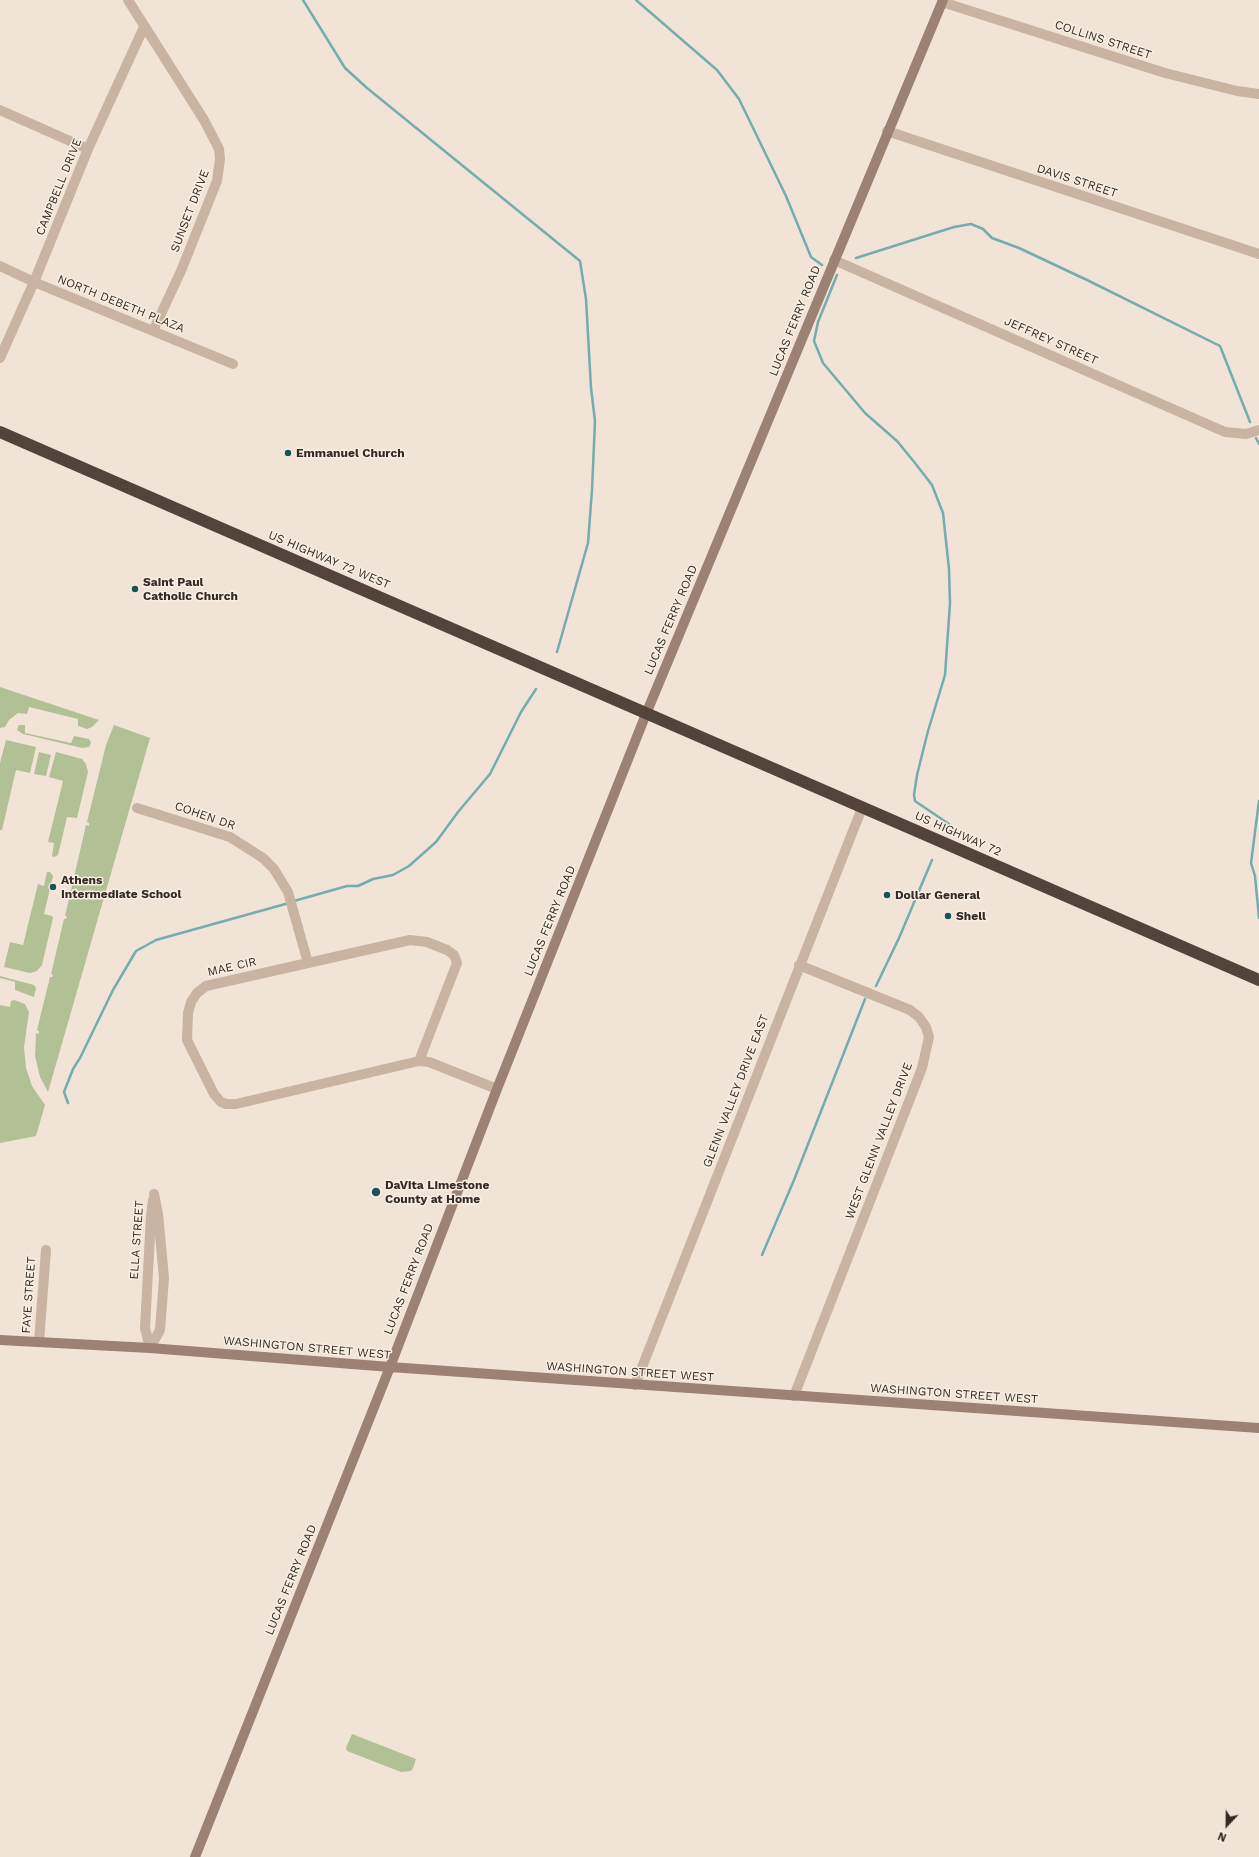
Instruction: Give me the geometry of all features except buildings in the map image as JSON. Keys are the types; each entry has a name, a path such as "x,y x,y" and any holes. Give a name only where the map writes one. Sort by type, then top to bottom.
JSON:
{"highway":[{"name":"US HIGHWAY 72 WEST","path":"0,432 646,714"},
{"name":"US HIGHWAY 72","path":"646,714 1259,980"}],"street":[{"name":"SUNSET DRIVE","path":"128,0 204,120 219,148 220,159 217,181 181,270 153,331"},
{"name":"COLLINS STREET","path":"942,1 1165,73 1237,91 1259,94"},
{"name":"LUCAS FERRY ROAD","path":"195,1857 390,1368 496,1089 646,714 694,598 721,538 834,260 942,1"},
{"name":"CAMPBELL DRIVE","path":"0,358 34,282 88,149 144,27"},
{"path":"0,110 88,149"},
{"name":"DAVIS STREET","path":"888,131 1259,254"},
{"name":"JEFFREY STREET","path":"834,260 1224,432 1246,434 1259,430"},
{"name":"NORTH DEBETH PLAZA","path":"0,266 34,282 233,364"},
{"name":"COHEN DR","path":"137,808 218,832 230,837 248,847 274,869 289,896 308,963"},
{"name":"GLENN VALLEY DRIVE EAST","path":"635,1385 862,808"},
{"name":"MAE CIR","path":"419,1061 457,963 454,955 447,950 427,942 410,940 206,986 197,993 191,1002 187,1024 187,1040 214,1094 221,1102 236,1104 419,1061 429,1062 496,1089"},
{"name":"WEST GLENN VALLEY DRIVE","path":"794,1396 922,1068 929,1037 926,1026 919,1017 910,1010 799,965"},
{"name":"ELLA STREET","path":"154,1194 158,1214 164,1278 160,1330 150,1348 145,1328 151,1216 154,1194"},
{"name":"FAYE STREET","path":"39,1342 46,1250"},
{"name":"WASHINGTON STREET WEST","path":"0,1340 150,1348 390,1368 1259,1428"}],"green space":[{"path":"0,687 99,720 92,727 87,729 78,726 78,719 29,707 27,714 18,713 9,720 5,727 0,728"},
{"path":"19,725 25,725 25,733 71,743 74,736 89,739 91,743 89,747 82,748 23,734 17,730"},
{"path":"114,725 150,738 48,1092 40,1077 35,1056 36,1033 39,1034 39,1031 37,1030 50,977 53,975 51,974 64,919 66,919 67,916 65,916 86,825 89,826 89,823 87,822 106,745"},
{"path":"6,740 36,747 30,773 16,770 2,830 0,830 0,763"},
{"path":"39,752 51,755 46,776 34,774"},
{"path":"56,752 82,759 86,764 88,772 77,818 67,817 58,855 54,857 52,856 54,843 48,842 63,781 49,777"},
{"path":"47,872 50,872 53,876 44,914 52,916 53,918 42,965 37,971 30,973 4,967 10,942 23,945 38,884 44,886"},
{"path":"0,976 34,985 36,988 34,997 15,990 15,982 0,978"},
{"path":"14,1000 25,1004 29,1012 24,1047 26,1068 32,1086 45,1105 36,1136 0,1143 0,1005 10,1007 11,1001"},
{"path":"352,1734 416,1759 413,1768 411,1771 401,1772 347,1751 346,1748"}],"waterway":[{"path":"303,0 345,68 367,88 580,261 586,299 591,388 595,421 592,490 588,543 557,652"},
{"path":"636,0 717,70 739,99 786,196 811,257 822,265"},
{"path":"856,258 954,227 971,224 983,229 992,238 1019,248 1087,280 1220,346 1250,422"},
{"path":"837,275 818,322 814,341 823,363 865,413 897,441 915,463 932,485 943,513 949,569 950,603 945,675 928,731 917,775 914,795 915,801 949,824"},
{"path":"1256,438 1259,444"},
{"path":"294,901 347,886 358,886 373,879 393,875 409,866 436,842 458,812 490,774 521,712 536,689"},
{"path":"1259,801 1251,863 1255,876 1259,918"},
{"path":"876,986 899,938 932,860"},
{"path":"68,1103 64,1092 73,1069 80,1058 113,990 136,951 156,940 289,903"},
{"path":"762,1255 794,1180 865,999"}],"place":[{"name":"Emmanuel Church","path":"288,453"},
{"name":"Saint Paul Catholic Church","path":"135,589"},
{"name":"Athens Intermediate School","path":"53,887"},
{"name":"Dollar General","path":"887,895"},
{"name":"Shell","path":"948,916"},
{"name":"DaVita Limestone County at Home","path":"376,1192"}]}
